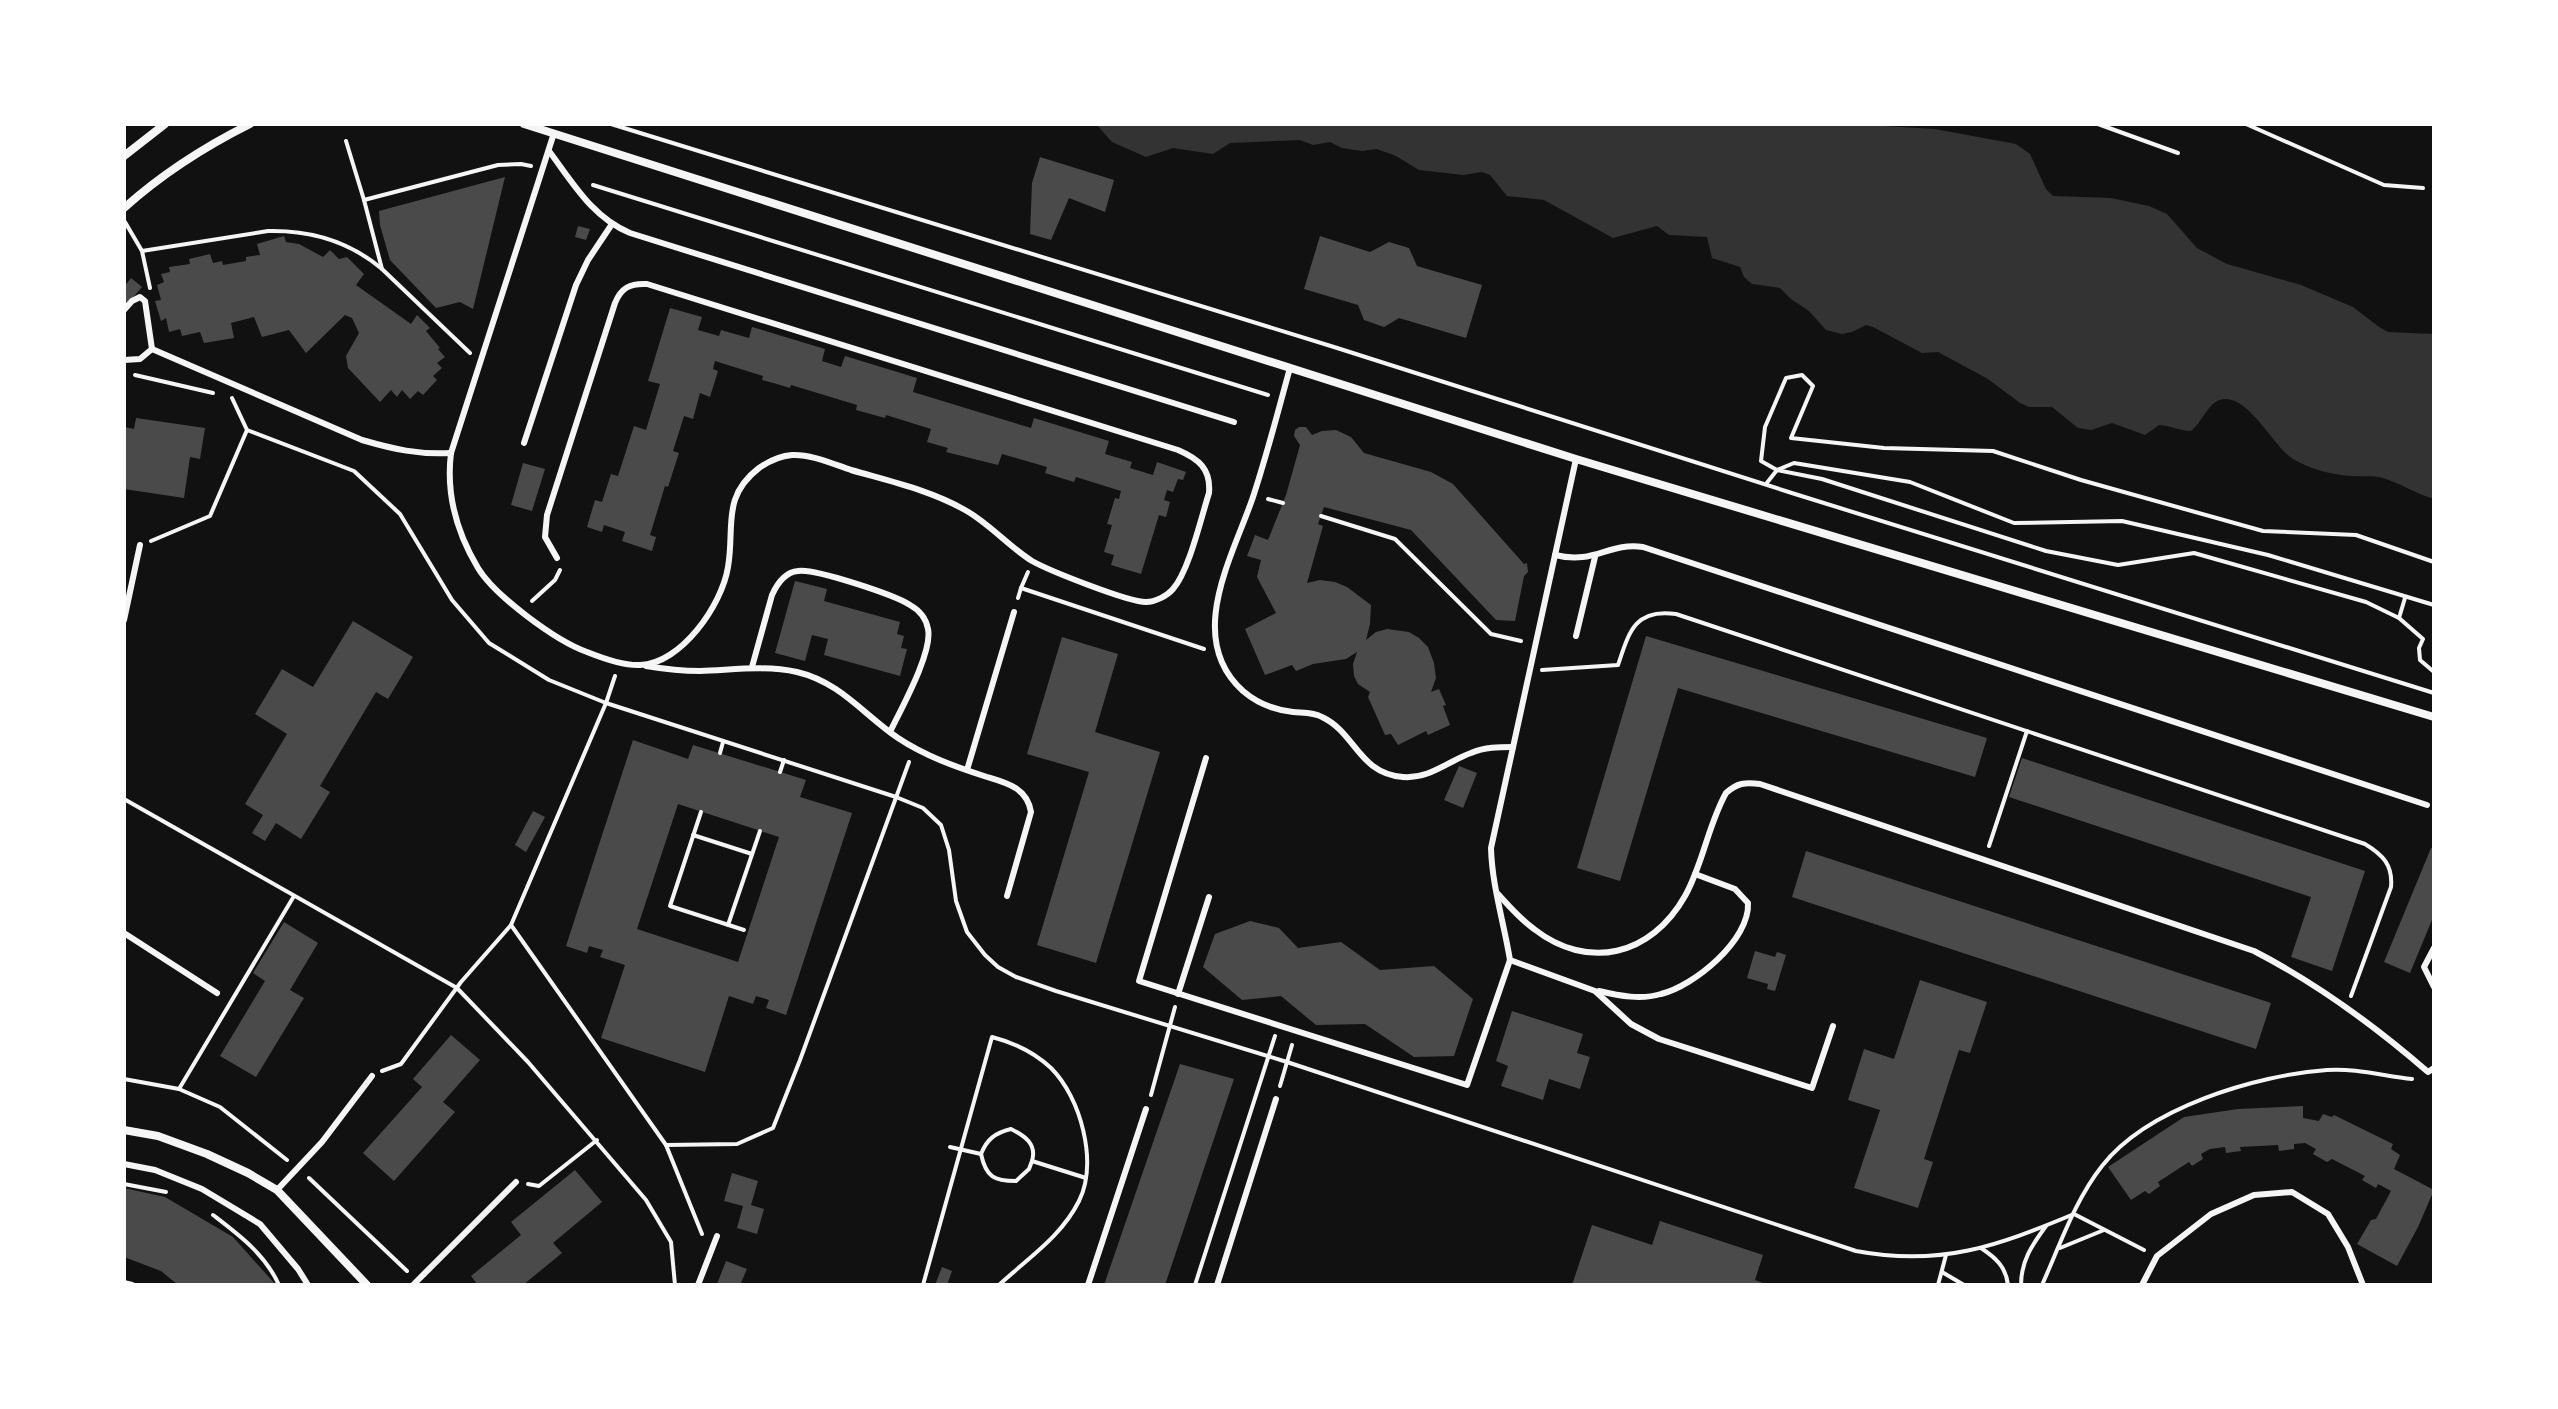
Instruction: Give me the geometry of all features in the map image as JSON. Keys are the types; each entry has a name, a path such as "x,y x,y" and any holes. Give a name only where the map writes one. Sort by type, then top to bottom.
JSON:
{"street":[{"path":"124,156 165,124"},
{"path":"124,208 193,155 250,124"},
{"path":"524,124 1576,459 2434,717"},
{"path":"124,1130 158,1136 207,1154 277,1190 367,1285"}],"lane":[{"path":"554,133 451,453 448,476 452,504 464,544 480,572 511,602 572,647 620,661 675,670 752,667 801,673 841,692 916,750 1016,788 1030,802 1030,821 1007,896"},
{"path":"549,151 595,212 630,233 1234,422"},
{"path":"524,443 576,285 612,224"},
{"path":"557,558 545,537 547,515 615,303 628,286 638,283 1178,450 1194,457 1205,468 1210,480 1209,493 1182,575 1172,590 1160,599 1147,602 1088,584 1033,562 967,511 933,495 821,460 794,455 773,459 743,484 733,501 729,522 728,570 707,616 674,652 658,661 639,665"},
{"path":"124,310 136,298 145,301 152,349"},
{"path":"152,349 362,440 398,451 451,453"},
{"path":"124,360 140,359 152,349"},
{"path":"1290,368 1253,497 1218,593 1215,614 1219,654 1224,668 1244,692 1270,707 1323,717 1345,736 1363,759 1385,773 1411,777 1427,774 1470,753 1513,747"},
{"path":"1206,758 1139,981 1467,1085 1510,960 1492,873 1491,848 1576,459"},
{"path":"124,620 140,545"},
{"path":"1555,555 1571,559 1595,557 1619,547 1643,547 2427,805"},
{"path":"1576,636 1595,557"},
{"path":"752,667 772,595 789,574 797,571 816,573 896,597 919,610 929,629 921,664 890,732"},
{"path":"967,770 1014,612"},
{"path":"1498,894 1535,930 1560,944 1584,953 1607,954 1630,948 1650,937 1684,897 1726,793 1736,784 1760,784 2237,944 2286,968 2346,1009 2431,1070 2434,1079"},
{"path":"1510,960 1595,991 1637,997 1659,995 1679,988 1698,976 1728,948 1746,922 1748,903 1735,889 1695,874"},
{"path":"1178,994 1209,897"},
{"path":"124,933 217,993"},
{"path":"2434,948 2424,967 2434,987"},
{"path":"1595,991 1631,1024 1652,1035 1701,1054 1812,1088 1833,1026"},
{"path":"277,1190 322,1142 372,1076"},
{"path":"1217,1285 1276,1099"},
{"path":"1088,1285 1146,1109"},
{"path":"124,1164 155,1170 202,1189 260,1224 308,1285"},
{"path":"413,1285 516,1182"},
{"path":"2142,1285 2157,1256 2211,1214 2254,1195 2292,1192 2328,1214 2348,1247 2363,1285"},
{"path":"698,1285 717,1236"},
{"path":"124,1283 132,1285"}],"path":[{"path":"611,124 1364,356 2434,693"},
{"path":"2098,124 2178,153"},
{"path":"2246,124 2384,185 2423,188"},
{"path":"346,141 382,269"},
{"path":"364,200 498,165 521,164 542,169"},
{"path":"568,177 1281,399"},
{"path":"234,227 235,237"},
{"path":"142,251 288,231 331,238 350,246 382,269 480,363"},
{"path":"124,373 217,394"},
{"path":"2434,562 2356,535 2263,531 2081,480 1993,451 1884,448 1791,438 1813,386 1802,375 1786,378 1765,427 1761,461 1777,470 1822,479 2046,551 2118,565 2194,553 2366,602 2399,618 2423,639 2419,648 2420,660 2434,672"},
{"path":"232,397 247,430 354,471 400,514 452,600 489,643 549,680 606,703 923,808 941,825 946,838 961,917 975,944 998,967 1035,984 1287,1062 1833,1244 1883,1256 1946,1255 1981,1248 2074,1214 2157,1256"},
{"path":"140,545 210,516 247,430"},
{"path":"1766,484 1777,470 1794,463 1910,482 2014,523 2122,521 2268,555 2434,605"},
{"path":"1321,516 1395,539 1491,634 1526,643"},
{"path":"533,599 555,580"},
{"path":"1014,612 1021,588 1219,654"},
{"path":"2399,618 2405,598"},
{"path":"1554,669 1618,665 1633,627 1645,616 1661,612 1676,614 2365,844 2379,852 2389,863 2391,887 2346,1009"},
{"path":"372,1076 401,1064 457,988 511,925 606,703 620,661"},
{"path":"1985,859 2027,731"},
{"path":"720,753 723,742"},
{"path":"666,1145 737,1144 773,1128 916,750"},
{"path":"780,772 784,760"},
{"path":"124,799 457,988 528,1062 646,1200 671,1242 675,1285"},
{"path":"701,812 670,906 744,930"},
{"path":"728,925 760,831"},
{"path":"693,835 752,854"},
{"path":"179,1089 294,896"},
{"path":"511,925 666,1145 706,1244"},
{"path":"1146,1109 1178,994"},
{"path":"1195,1285 1278,1025"},
{"path":"1276,1099 1296,1031"},
{"path":"923,1285 993,1037 1016,1044 1054,1070 1075,1106 1087,1144 1086,1178 1078,1202 1059,1231 999,1285"},
{"path":"2034,1285 2043,1282 2092,1179 2116,1150 2171,1114 2217,1093 2270,1079 2327,1070 2423,1080"},
{"path":"1011,1129 1023,1135 1032,1145 1034,1153 1029,1169 1016,1181 1003,1181 991,1176 984,1168 981,1154 986,1142 997,1133 1011,1129"},
{"path":"516,1182 539,1186 597,1140"},
{"path":"950,1147 981,1154"},
{"path":"1032,1161 1086,1178"},
{"path":"124,1184 170,1193"},
{"path":"211,1213 260,1256 279,1285"},
{"path":"2021,1285 2021,1270 2031,1247 2046,1225"},
{"path":"2058,1249 2105,1230"},
{"path":"1981,1248 1996,1258 2007,1275 2008,1285"},
{"path":"1938,1285 1946,1255"},
{"path":"1941,1272 1964,1285"}],"shaded area":[{"path":"1096,124 1850,124 1935,129 2016,144 2030,154 2046,189 2053,196 2111,198 2149,206 2167,214 2197,248 2227,264 2301,285 2353,307 2388,332 2434,334 2434,499 2383,478 2337,474 2300,463 2286,453 2244,406 2225,399 2210,407 2191,431 2159,425 2145,435 2112,423 2091,430 2078,428 2052,407 2029,407 2020,403 1988,379 1938,352 1922,353 1866,325 1842,334 1826,330 1809,311 1780,288 1752,284 1744,277 1740,267 1712,258 1707,237 1669,235 1657,226 1613,238 1544,200 1507,196 1490,175 1482,172 1463,175 1419,170 1377,149 1362,151 1342,148 1330,142 1313,145 1300,140 1230,143 1213,154 1173,148 1146,157 1112,142"}],"building":[{"path":"1040,157 1114,180 1105,212 1069,198 1051,240 1030,234 1032,183"},
{"path":"505,177 473,309 460,302 436,308 390,260 379,211"},
{"path":"578,226 590,229 586,240 575,237"},
{"path":"284,236 286,242 299,244 323,257 330,250 339,259 347,257 364,274 356,285 411,324 417,315 430,328 426,331 445,357 437,363 442,368 433,376 437,380 423,395 418,391 410,399 402,390 397,397 391,390 380,402 348,368 346,356 359,333 352,318 345,315 306,353 289,330 262,337 254,317 231,323 234,338 204,343 200,332 182,336 180,329 169,332 166,318 161,321 155,301 161,300 157,285 164,282 161,274 170,272 169,267 190,264 189,259 210,254 213,263 222,261 223,265 246,261 246,257 260,255 257,244"},
{"path":"1320,236 1370,252 1389,242 1409,248 1417,266 1482,285 1466,338 1399,318 1384,327 1364,320 1358,305 1304,289"},
{"path":"131,278 142,287 124,308 124,287"},
{"path":"670,308 702,317 698,330 719,336 721,330 749,338 752,327 825,349 822,361 841,367 845,356 917,378 913,392 1031,428 1034,418 1109,441 1105,454 1132,462 1130,468 1153,475 1157,462 1186,472 1183,480 1178,479 1173,492 1167,490 1164,500 1170,502 1166,517 1159,515 1141,574 1111,565 1114,555 1104,552 1112,525 1107,524 1115,498 1119,499 1121,491 1076,477 1074,482 1045,473 1047,467 1002,454 998,465 946,452 948,448 927,442 931,429 886,415 885,418 856,410 857,405 791,385 790,388 762,380 763,376 715,361 713,369 718,371 710,397 700,393 693,419 684,416 673,451 679,453 650,535 656,537 652,551 622,541 625,532 604,525 602,532 587,527 595,500 602,502 611,474 618,476 634,426 646,430 660,384 648,381"},
{"path":"136,418 205,428 200,459 190,457 184,498 124,489 124,427 134,429"},
{"path":"1299,427 1306,427 1312,435 1336,430 1351,437 1364,453 1431,472 1453,484 1524,564 1527,563 1528,572 1524,576 1515,621 1496,620 1411,530 1324,507 1318,524 1323,526 1307,583 1320,580 1335,582 1371,605 1366,640 1376,632 1387,629 1409,632 1419,638 1428,647 1434,663 1436,678 1431,692 1439,689 1450,725 1428,735 1426,731 1398,745 1391,734 1385,735 1368,697 1370,692 1358,684 1354,676 1353,664 1357,652 1346,659 1313,664 1296,671 1292,665 1265,675 1245,629 1276,613 1257,577 1261,560 1247,556 1255,535 1268,540 1286,495 1300,445 1294,436"},
{"path":"523,463 545,469 532,511 511,505"},
{"path":"795,581 827,589 824,601 900,622 897,634 904,636 901,648 907,649 900,676 824,655 828,639 812,635 805,661 775,653"},
{"path":"353,621 413,657 388,699 376,692 320,786 330,792 301,839 276,823 265,841 252,833 263,815 245,804 287,734 255,714 282,669 313,687"},
{"path":"1646,636 1987,738 1975,777 1678,688 1620,881 1577,868"},
{"path":"1062,637 1118,654 1095,732 1160,752 1096,963 1037,945 1089,772 1027,754"},
{"path":"633,740 688,759 693,745 806,780 800,797 852,813 786,1015 766,1008 769,1000 756,996 753,1004 729,996 705,1072 601,1038 625,965 600,957 603,950 589,946 587,953 566,946","holes":["678,804 779,837 738,962 637,929"]},
{"path":"2022,758 2365,871 2332,971 2291,957 2311,897 2009,797"},
{"path":"1459,766 1477,773 1463,808 1444,800"},
{"path":"533,811 545,817 526,852 515,845"},
{"path":"2431,848 2434,849 2434,915 2410,973 2384,962"},
{"path":"1806,851 2271,1003 2256,1049 1792,897"},
{"path":"1250,921 1279,928 1298,948 1341,942 1380,970 1434,966 1473,999 1454,1056 1414,1057 1365,1024 1316,1025 1281,996 1242,1000 1203,967 1215,934"},
{"path":"284,922 318,943 290,990 304,998 256,1077 220,1056 265,981 253,973"},
{"path":"1755,951 1775,957 1777,952 1786,955 1775,991 1767,989 1768,984 1747,978"},
{"path":"1920,980 1987,1002 1970,1053 1959,1050 1924,1159 1933,1162 1918,1208 1854,1188 1880,1110 1848,1100 1864,1049 1894,1059"},
{"path":"1512,1011 1583,1034 1577,1053 1590,1057 1580,1089 1549,1079 1543,1100 1501,1086 1508,1066 1496,1061"},
{"path":"451,1035 480,1060 443,1102 455,1112 394,1181 363,1153 422,1087 413,1079"},
{"path":"1180,1064 1234,1079 1165,1285 1104,1285"},
{"path":"2303,1106 2303,1118 2319,1121 2323,1114 2334,1115 2393,1144 2391,1149 2400,1155 2394,1169 2434,1190 2397,1266 2357,1244 2371,1220 2376,1219 2391,1191 2378,1184 2376,1188 2362,1180 2365,1176 2332,1159 2327,1162 2313,1154 2316,1149 2305,1143 2294,1144 2294,1149 2279,1151 2278,1145 2240,1147 2241,1151 2226,1153 2225,1147 2210,1149 2201,1154 2203,1159 2192,1166 2189,1162 2158,1182 2160,1186 2149,1194 2145,1191 2131,1200 2108,1167 2184,1117 2238,1109"},
{"path":"575,1170 602,1202 553,1243 562,1253 523,1285 478,1285 471,1276 521,1235 511,1222"},
{"path":"732,1173 758,1181 751,1205 764,1209 757,1234 737,1228 743,1206 724,1201"},
{"path":"124,1188 165,1197 233,1237 276,1285 178,1285 161,1271 124,1257"},
{"path":"1660,1221 1763,1255 1755,1280 1768,1285 1572,1285 1592,1225 1652,1245"},
{"path":"726,1261 747,1269 740,1285 717,1284"},
{"path":"942,1267 952,1271 947,1285 935,1285"}]}
